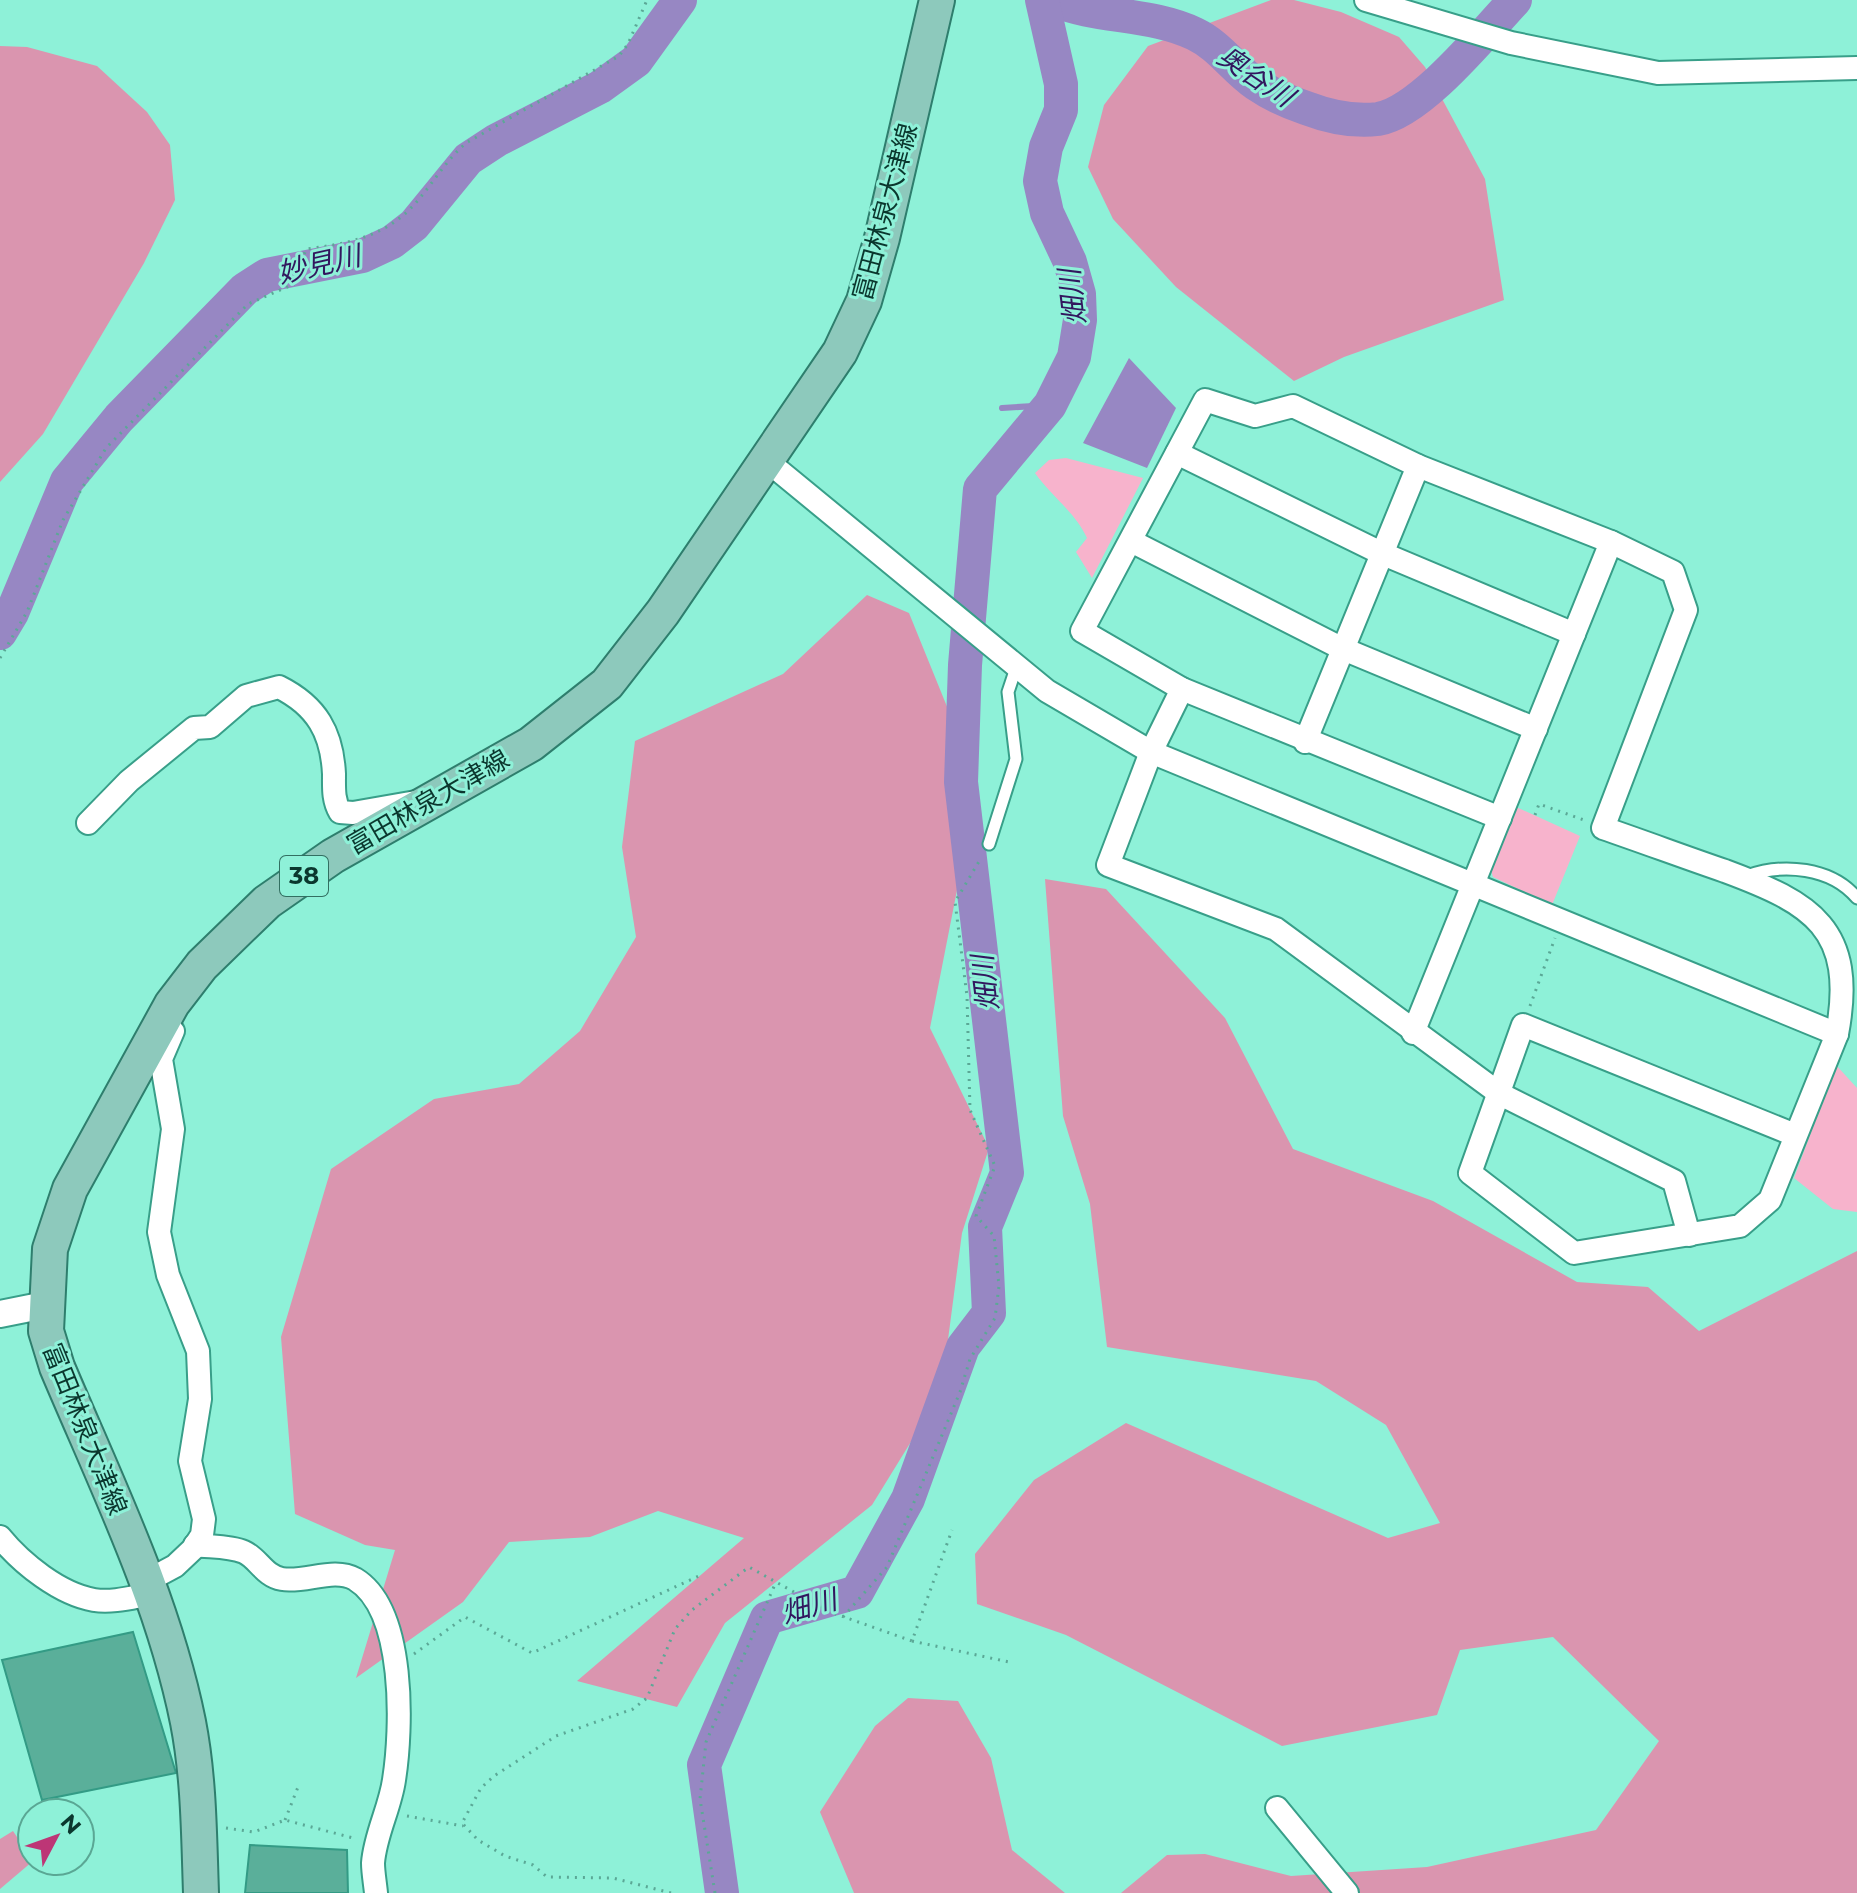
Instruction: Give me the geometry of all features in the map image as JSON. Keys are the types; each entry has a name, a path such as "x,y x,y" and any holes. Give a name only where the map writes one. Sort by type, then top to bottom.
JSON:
{"main road":[{"name":"富田林泉大津線","path":"201,1893 188,1724 149,1587 57,1367 46,1331 50,1249 70,1189 172,1004 202,965 267,902 333,856 531,744 607,684 663,612 840,352 864,301 937,0"}],"street":[{"path":"1366,0 1511,43 1658,73 1857,68"},
{"path":"1500,818 1305,742 1182,689 1082,631 1205,400 1255,416 1293,406 1418,466 1611,542 1673,572 1686,610 1603,828 1780,891 1821,916 1836,936 1845,958 1847,1006 1837,1034 1770,1200 1740,1226 1574,1253 1470,1173 1523,1025 1795,1135"},
{"path":"1177,453 1381,553 1574,634"},
{"path":"766,460 1016,668 1047,691 1151,752 1837,1034"},
{"path":"1305,742 1418,466"},
{"path":"1131,541 1341,648 1536,729"},
{"path":"1413,1033 1611,542"},
{"path":"88,823 129,781 194,728 210,727 246,696 279,687 314,711 326,730 333,751 335,803 340,812 429,802"},
{"path":"1182,689 1151,752 1108,865 1276,929 1413,1033 1500,1094 1674,1181 1689,1235"},
{"path":"0,1537 51,1581 77,1595 116,1601 149,1587 175,1566 202,1535 204,1519 190,1461 201,1372 198,1351 160,1250 159,1232 173,1129 161,1059 177,1022 172,1004"},
{"path":"0,1314 45,1305"},
{"path":"195,1545 245,1552 263,1571 282,1579 342,1575 355,1579 368,1591 384,1619 398,1666 397,1748 388,1812 373,1861 376,1893"},
{"path":"1277,1808 1347,1893"}],"lane":[{"path":"989,844 1016,759 1008,692 1016,668"},
{"path":"1743,878 1776,867 1800,869 1847,886 1857,898"}],"path":[{"path":"0,658 27,612 63,520 106,448 248,304 294,284 306,249 345,244 391,225 410,209 450,157 466,143 619,56 628,44 647,0"},
{"path":"1535,815 1539,804 1587,822"},
{"path":"843,1617 887,1567 960,1392 970,1359 995,1318 999,1286 994,1236 976,1216 995,1166 970,1110 967,996 955,902 989,844"},
{"path":"1523,1025 1558,931"},
{"path":"912,1641 952,1530"},
{"path":"671,1893 613,1878 547,1877 533,1865 491,1848 462,1823 481,1788 494,1776 556,1736 633,1709 647,1698 675,1629 692,1610 749,1567 843,1617 912,1641 1009,1662"},
{"path":"398,1666 465,1617 532,1653 701,1575"},
{"path":"715,1893 700,1799 706,1742 776,1582"},
{"path":"285,1820 298,1787"},
{"path":"388,1812 465,1827"},
{"path":"198,1823 254,1832 285,1820 378,1845"}],"shaded area":[{"path":"1271,0 1294,0 1341,12 1399,37 1425,67 1485,179 1504,300 1344,357 1294,381 1176,287 1113,219 1088,167 1104,105 1148,46"},
{"path":"0,46 27,47 97,66 147,112 170,145 175,200 144,263 43,434 0,482"},
{"path":"1129,358 1176,408 1147,468 1083,443"},
{"path":"1066,458 1143,478 1092,578 1076,552 1087,538 1070,512 1035,473 1049,460"},
{"path":"867,595 909,613 978,783 930,1028 989,1148 962,1233 941,1393 872,1505 725,1623 677,1707 577,1681 744,1538 658,1511 590,1537 509,1542 463,1602 356,1678 395,1550 365,1545 295,1514 281,1337 331,1169 434,1099 519,1084 580,1031 636,937 622,847 635,741 783,674"},
{"path":"1514,806 1580,836 1552,905 1493,877 1490,867"},
{"path":"1045,879 1106,889 1225,1018 1293,1149 1433,1201 1577,1282 1648,1287 1699,1331 1857,1251 1857,1893 1121,1893 1167,1855 1205,1854 1291,1876 1427,1867 1596,1830 1659,1741 1553,1637 1460,1650 1437,1715 1282,1746 1066,1635 977,1604 975,1554 1034,1480 1126,1423 1388,1538 1440,1523 1386,1425 1316,1381 1107,1347 1090,1204 1063,1116"},
{"path":"1836,1065 1857,1088 1857,1212 1833,1209 1794,1178"},
{"path":"908,1698 958,1701 991,1758 1012,1850 1065,1893 854,1893 820,1812 875,1726"},
{"path":"13,1831 16,1836 16,1875 0,1889 0,1839"}],"building":[{"path":"133,1632 176,1773 57,1797 41,1797 2,1660"},
{"path":"250,1845 347,1850 348,1893 245,1893"}],"waterway":[{"name":"妙見川","path":"0,633 12,613 67,481 119,418 245,289 267,275 362,256 392,242 414,225 468,159 497,140 600,87 636,61 680,0"},
{"name":"畑川","path":"722,1893 704,1765 767,1618 857,1592 908,1499 963,1347 989,1313 985,1227 1007,1173 961,782 965,665 980,489 1050,405 1074,357 1080,320 1079,294 1070,262 1047,213 1040,181 1046,147 1061,110 1061,84 1042,0"},
{"name":"奥谷川","path":"1053,0 1178,27 1204,39 1248,78 1280,98 1332,116 1369,120 1395,113 1432,87 1515,0"},
{"path":"1002,408 1050,405"}]}
